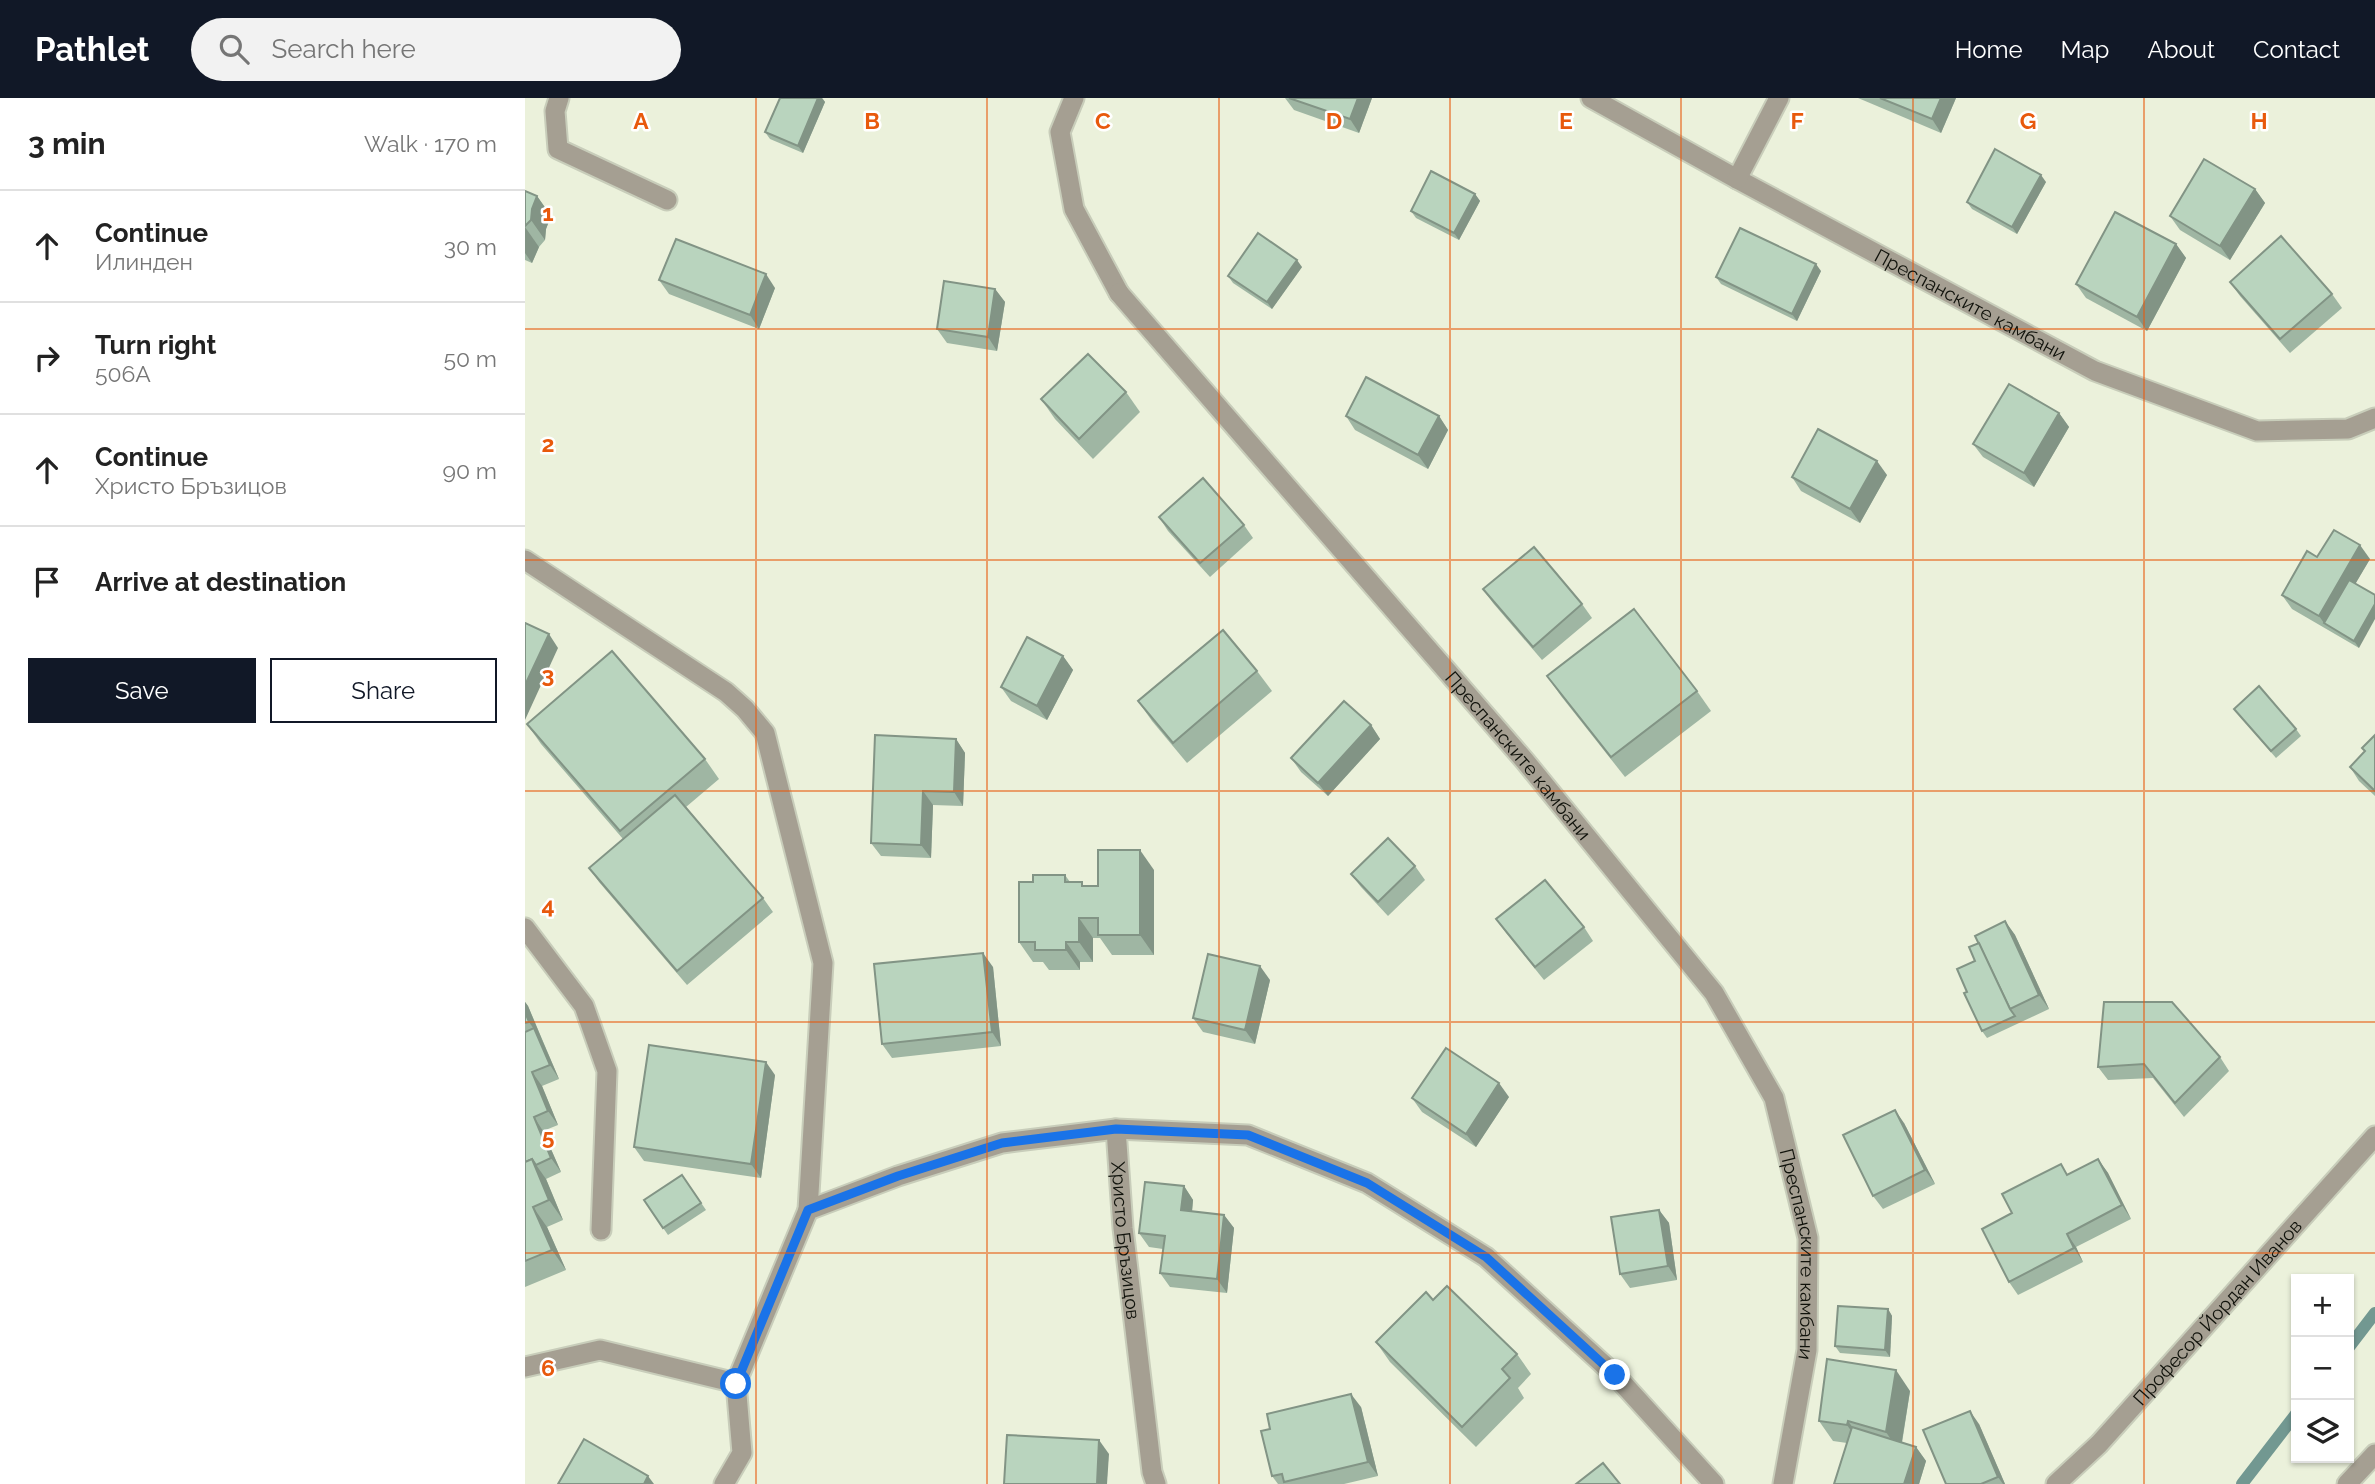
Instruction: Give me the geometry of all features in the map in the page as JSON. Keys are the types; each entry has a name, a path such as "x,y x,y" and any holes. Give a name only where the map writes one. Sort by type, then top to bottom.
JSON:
{"street":[{"path":"559,98 555,111 558,149 667,200"},
{"name":"Преспанските камбани","path":"1074,98 1060,132 1074,209 1119,293 1516,751 1671,940 1714,993 1774,1098 1808,1238 1807,1350 1783,1484"},
{"name":"Преспанските камбани","path":"1591,98 2095,372 2257,431 2349,429 2375,418"},
{"path":"1737,179 1779,98"},
{"path":"525,560 726,692 765,733 823,963 808,1210 736,1384 742,1452 724,1484"},
{"path":"525,928 584,1006 607,1071 601,1230"},
{"path":"808,1210 898,1176 1002,1143 1116,1129 1248,1135 1367,1183 1486,1257 1615,1375 1714,1484"},
{"name":"Христо Бръзицов","path":"1116,1129 1123,1228 1156,1484"},
{"name":"Професор Йордан Иванов","path":"2056,1484 2099,1444 2375,1136"},
{"path":"525,1367 600,1350 736,1384"},
{"path":"2347,1484 2375,1454"}],"building":[{"path":"780,98 818,98 798,146 765,132"},
{"path":"1289,98 1358,98 1350,119"},
{"path":"1880,98 1941,98 1932,119"},
{"path":"1995,149 2041,175 2012,227 1967,202"},
{"path":"2204,159 2255,189 2220,246 2170,216"},
{"path":"1431,171 1475,194 1454,233 1411,211"},
{"path":"525,191 537,196 531,220 525,226"},
{"path":"2115,212 2176,244 2137,317 2076,284"},
{"path":"1740,228 1816,264 1792,314 1716,277"},
{"path":"1258,233 1297,260 1267,302 1228,276"},
{"path":"2281,236 2332,294 2280,339 2230,282"},
{"path":"676,239 766,274 750,315 659,280"},
{"path":"944,281 995,289 988,337 937,329"},
{"path":"1088,354 1126,392 1079,439 1041,399"},
{"path":"1366,377 1439,416 1418,455 1346,416"},
{"path":"2009,384 2059,413 2024,473 1973,444"},
{"path":"1818,429 1877,461 1850,509 1792,477"},
{"path":"1203,478 1244,525 1200,563 1159,517"},
{"path":"2334,530 2360,545 2319,616 2282,595 2307,551 2317,557"},
{"path":"1534,547 1582,604 1533,647 1483,589"},
{"path":"2349,580 2375,595 2375,604 2354,641 2324,623"},
{"path":"1634,609 1697,691 1611,757 1547,676"},
{"path":"525,623 549,634 525,685"},
{"path":"1223,630 1257,671 1173,743 1138,701"},
{"path":"1027,637 1063,656 1037,706 1001,687"},
{"path":"612,651 705,759 620,831 527,724"},
{"path":"2259,686 2296,729 2271,751 2234,709"},
{"path":"1344,701 1371,725 1318,783 1291,758"},
{"path":"875,735 956,739 954,792 923,791 921,845 871,843"},
{"path":"2375,735 2375,791 2350,767 2365,751 2362,748"},
{"path":"675,795 763,898 677,971 589,868"},
{"path":"1388,838 1415,866 1378,902 1351,874"},
{"path":"1098,850 1140,850 1140,935 1098,935 1098,918 1079,918 1079,942 1066,942 1066,950 1035,950 1035,942 1019,942 1019,882 1033,882 1033,875 1065,875 1065,882 1098,886"},
{"path":"1545,880 1584,927 1535,967 1496,919"},
{"path":"2005,921 2039,995 2010,1009 1975,936"},
{"path":"1979,943 2015,1016 1982,1031 1964,993 1967,992 1957,969 1975,961 1969,947"},
{"path":"983,953 992,1032 882,1044 874,964"},
{"path":"1208,954 1260,966 1245,1030 1193,1018"},
{"path":"2104,1002 2172,1002 2220,1057 2175,1103 2144,1064 2098,1067"},
{"path":"534,1028 550,1065 532,1072 548,1111 534,1117 551,1158 536,1165 532,1159 525,1162 525,1032"},
{"path":"649,1045 766,1062 751,1164 634,1147"},
{"path":"1446,1048 1499,1083 1466,1134 1412,1098"},
{"path":"1895,1110 1925,1170 1873,1196 1843,1135"},
{"path":"532,1159 549,1200 533,1207 552,1250 525,1261 525,1162"},
{"path":"2098,1159 2122,1205 2067,1234 2074,1248 2009,1282 1982,1229 2012,1213 2002,1194 2061,1164 2067,1175"},
{"path":"682,1175 701,1203 663,1228 644,1200"},
{"path":"1145,1182 1184,1186 1181,1210 1224,1215 1217,1279 1160,1273 1165,1236 1139,1233"},
{"path":"1659,1210 1668,1266 1620,1274 1611,1217"},
{"path":"1447,1286 1517,1354 1502,1369 1510,1378 1462,1427 1376,1342 1426,1292 1433,1300"},
{"path":"1838,1306 1888,1309 1885,1350 1835,1346"},
{"path":"1827,1359 1896,1370 1886,1432 1848,1421 1847,1425 1819,1421"},
{"path":"1351,1394 1368,1462 1284,1482 1282,1474 1272,1476 1261,1431 1270,1429 1267,1414"},
{"path":"1970,1411 1998,1477 1981,1484 1946,1484 1923,1430"},
{"path":"1852,1427 1916,1447 1904,1484 1834,1484"},
{"path":"1007,1435 1099,1440 1097,1484 1004,1484"},
{"path":"584,1439 648,1476 644,1484 558,1484"},
{"path":"1603,1463 1620,1484 1576,1484"}],"waterway":[{"path":"2354,1340 2375,1313"},
{"path":"2242,1484 2291,1420"}],"route":[{"path":"736,1384 808,1210 898,1176 1002,1143 1116,1129 1248,1135 1367,1183 1486,1257 1615,1375"}]}
